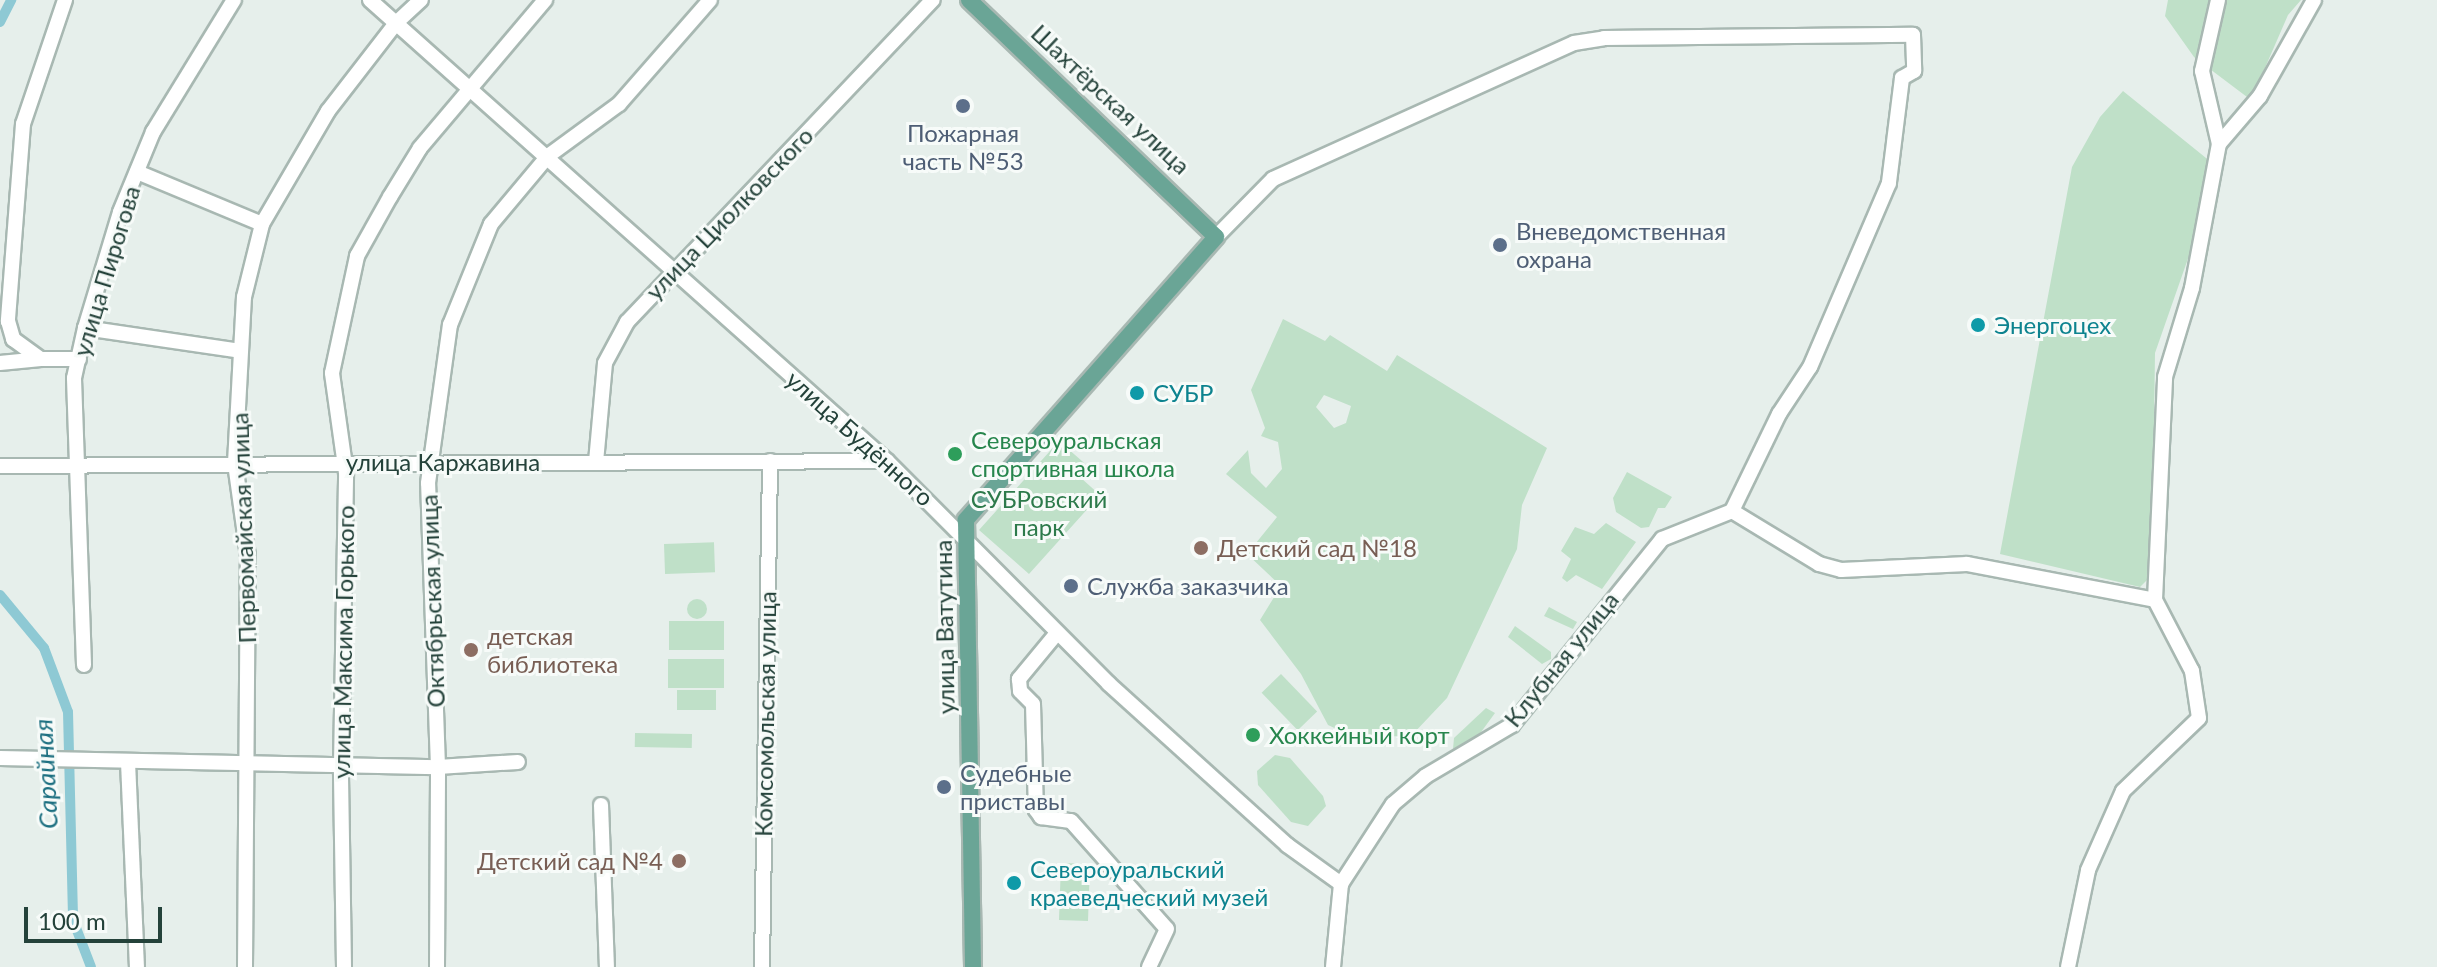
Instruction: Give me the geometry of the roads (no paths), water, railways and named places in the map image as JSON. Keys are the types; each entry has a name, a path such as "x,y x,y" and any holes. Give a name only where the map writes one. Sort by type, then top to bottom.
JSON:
{"main road":[{"name":"Шахтёрская улица","path":"969,0 1216,237"},
{"name":"улица Ватутина","path":"973,967 966,520 1216,237"}],"street":[{"path":"41,359 13,339 8,321 23,124 65,0"},
{"name":"улица Пирогова","path":"84,665 74,378 85,328 137,172 160,120 234,0"},
{"name":"улица Будённого","path":"370,0 887,461 1057,633 1287,845 1341,884"},
{"name":"Первомайская улица","path":"245,967 249,763 248,556 235,463 244,297 262,224 328,111 396,23 421,0"},
{"name":"улица Максима Горького","path":"344,967 341,766 346,473 342,462 332,373 357,256 420,148 545,0"},
{"name":"Октябрьская улица","path":"437,967 438,767 428,462 443,359 459,293 491,224 548,156 619,104 710,0"},
{"name":"улица Циолковского","path":"596,462 605,363 627,322 673,269 933,0"},
{"path":"2068,967 2088,870 2123,791 2199,718 2192,671 2155,600 2165,377 2192,288 2219,144 2202,71 2218,0"},
{"path":"2219,144 2260,96 2314,0"},
{"path":"1216,237 1273,179 1574,43 1604,38 1913,35 1914,71 1902,78 1889,183 1810,367 1773,425 1732,511 1819,564 1841,570 1967,564 2155,600"},
{"path":"137,172 262,224"},
{"path":"85,328 240,351"},
{"path":"0,363 79,359"},
{"name":"Комсомольская улица","path":"762,967 770,461"},
{"name":"улица Каржавина","path":"0,466 887,461"},
{"name":"Клубная улица","path":"1333,967 1341,884 1393,804 1426,776 1512,725 1662,539 1732,511"},
{"path":"1057,633 1019,679 1020,691 1033,704 1036,810 1041,817 1071,821 1167,929 1149,967"},
{"path":"0,758 438,767 518,762"},
{"path":"124,762 137,967"},
{"path":"601,805 607,967"}],"waterway":[{"name":"Сарайная","path":"0,22 11,0"},
{"name":"Сарайная","path":"0,595 44,648 68,712 73,920 91,967"}],"place":[{"name":"Пожарная часть №53","path":"963,106"},
{"name":"Вневедомственная охрана","path":"1500,245"},
{"name":"Энергоцех","path":"1978,325"},
{"name":"СУБР","path":"1137,393"},
{"name":"Североуральская спортивная школа","path":"955,454"},
{"name":"Детский сад №18","path":"1201,548"},
{"name":"Служба заказчика","path":"1071,586"},
{"name":"детская библиотека","path":"471,650"},
{"name":"Хоккейный корт","path":"1253,735"},
{"name":"Судебные приставы","path":"944,787"},
{"name":"Детский сад №4","path":"679,861"},
{"name":"Североуральский краеведческий музей","path":"1014,883"}],"park label":[{"name":"СУБРовский парк","path":"1039,513"}]}
